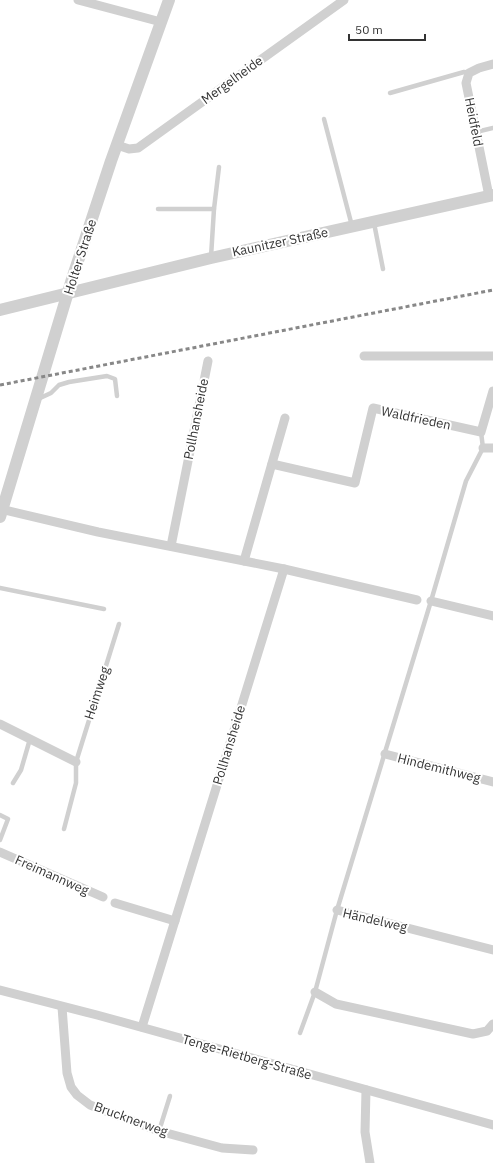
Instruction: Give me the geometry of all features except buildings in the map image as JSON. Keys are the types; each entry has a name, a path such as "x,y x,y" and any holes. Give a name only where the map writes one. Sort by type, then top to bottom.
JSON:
{"street":[{"path":"81,0 161,22"},
{"name":"Holter Straße","path":"1,512 68,292 117,145 169,0"},
{"name":"Mergelheide","path":"117,145 129,149 138,148 344,0"},
{"path":"469,73 493,64"},
{"name":"Heidfeld","path":"469,73 466,83 491,196"},
{"name":"Kaunitzer Straße","path":"0,310 68,292 211,258 491,196"},
{"path":"364,356 493,356"},
{"name":"Pollhansheide","path":"171,546 208,361"},
{"path":"481,432 493,392"},
{"name":"Waldfrieden","path":"272,464 355,483 374,408 481,432"},
{"path":"244,561 285,418"},
{"path":"483,448 493,448"},
{"path":"1,512 284,569 417,600"},
{"name":"Pollhansheide","path":"142,1027 284,569"},
{"path":"431,601 493,616"},
{"path":"0,724 76,762"},
{"name":"Hindemithweg","path":"385,754 493,782"},
{"name":"Freimannweg","path":"0,852 103,897"},
{"path":"115,903 175,921"},
{"name":"Händelweg","path":"337,910 493,950"},
{"name":"Tenge-Rietberg-Straße","path":"0,990 142,1027 493,1125"},
{"path":"315,992 336,1004 473,1034 487,1031 493,1024"},
{"name":"Brucknerweg","path":"62,1007 67,1073 72,1087 77,1095 90,1105 159,1130 222,1148 254,1150"},
{"path":"366,1090 365,1132 370,1163"}],"lane":[{"path":"390,93 464,72 469,73"},
{"path":"324,119 352,226"},
{"path":"476,132 493,128"},
{"path":"211,258 214,209 219,167"},
{"path":"158,209 214,209"},
{"path":"374,222 383,269"},
{"path":"36,400 51,393 59,385 68,382 108,376 115,379 117,396"},
{"path":"337,910 466,481 483,448 481,432"},
{"path":"0,588 104,609"},
{"name":"Heimweg","path":"64,828 76,783 76,762 119,624"},
{"path":"13,783 21,770 30,739"},
{"path":"0,815 8,819 0,840"},
{"name":"Händelweg","path":"300,1033 315,992 337,910"},
{"path":"159,1130 170,1096"}],"railway":[{"path":"0,385 493,290"}]}
